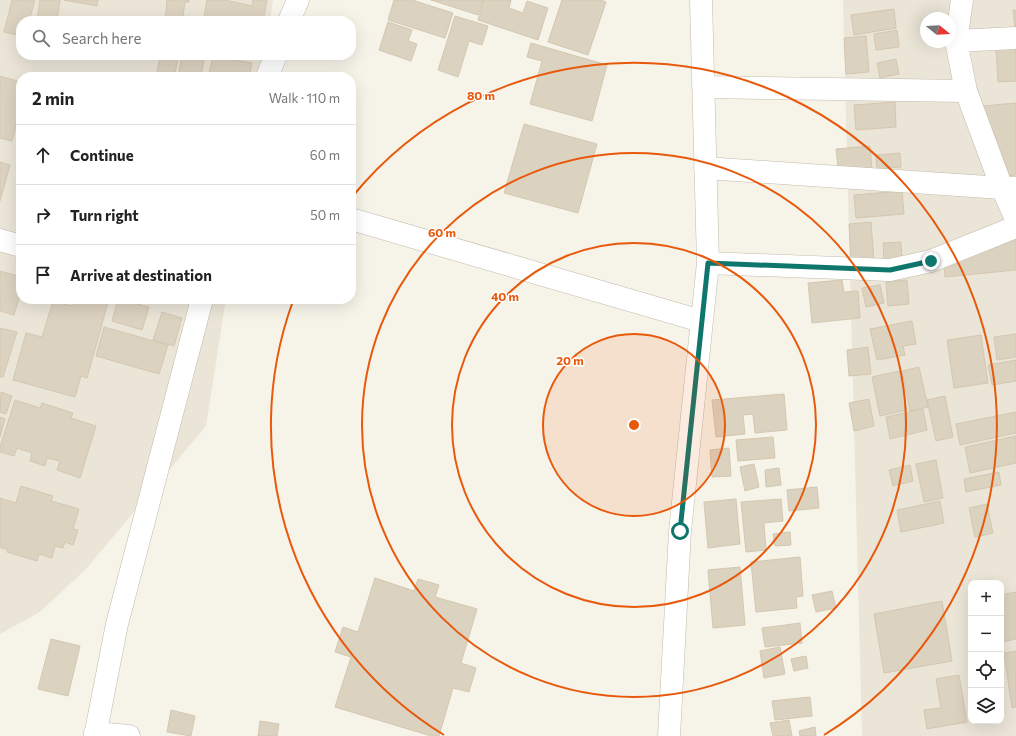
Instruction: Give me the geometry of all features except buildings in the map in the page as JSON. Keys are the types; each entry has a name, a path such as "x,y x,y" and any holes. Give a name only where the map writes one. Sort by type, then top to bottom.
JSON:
{"street":[{"path":"292,16 298,0"},
{"path":"669,736 680,531 708,263 701,0"},
{"path":"962,0 956,41 966,91 1009,188 1016,219"},
{"path":"956,41 1016,38"},
{"path":"269,72 274,60"},
{"path":"704,88 966,91"},
{"path":"705,168 1009,188"},
{"path":"356,220 702,321"},
{"path":"708,263 890,270 931,261 1016,227"},
{"path":"0,240 16,245"},
{"path":"129,736 95,735 117,624 201,304"}],"shaded area":[{"path":"0,0 273,0 271,16 16,16 16,60 264,60 262,72 16,72 16,304 225,304 206,426 86,569 40,612 0,634"},
{"path":"843,0 1016,0 1016,736 862,736"}],"route":[{"path":"680,531 708,263 890,270 931,261"}]}
